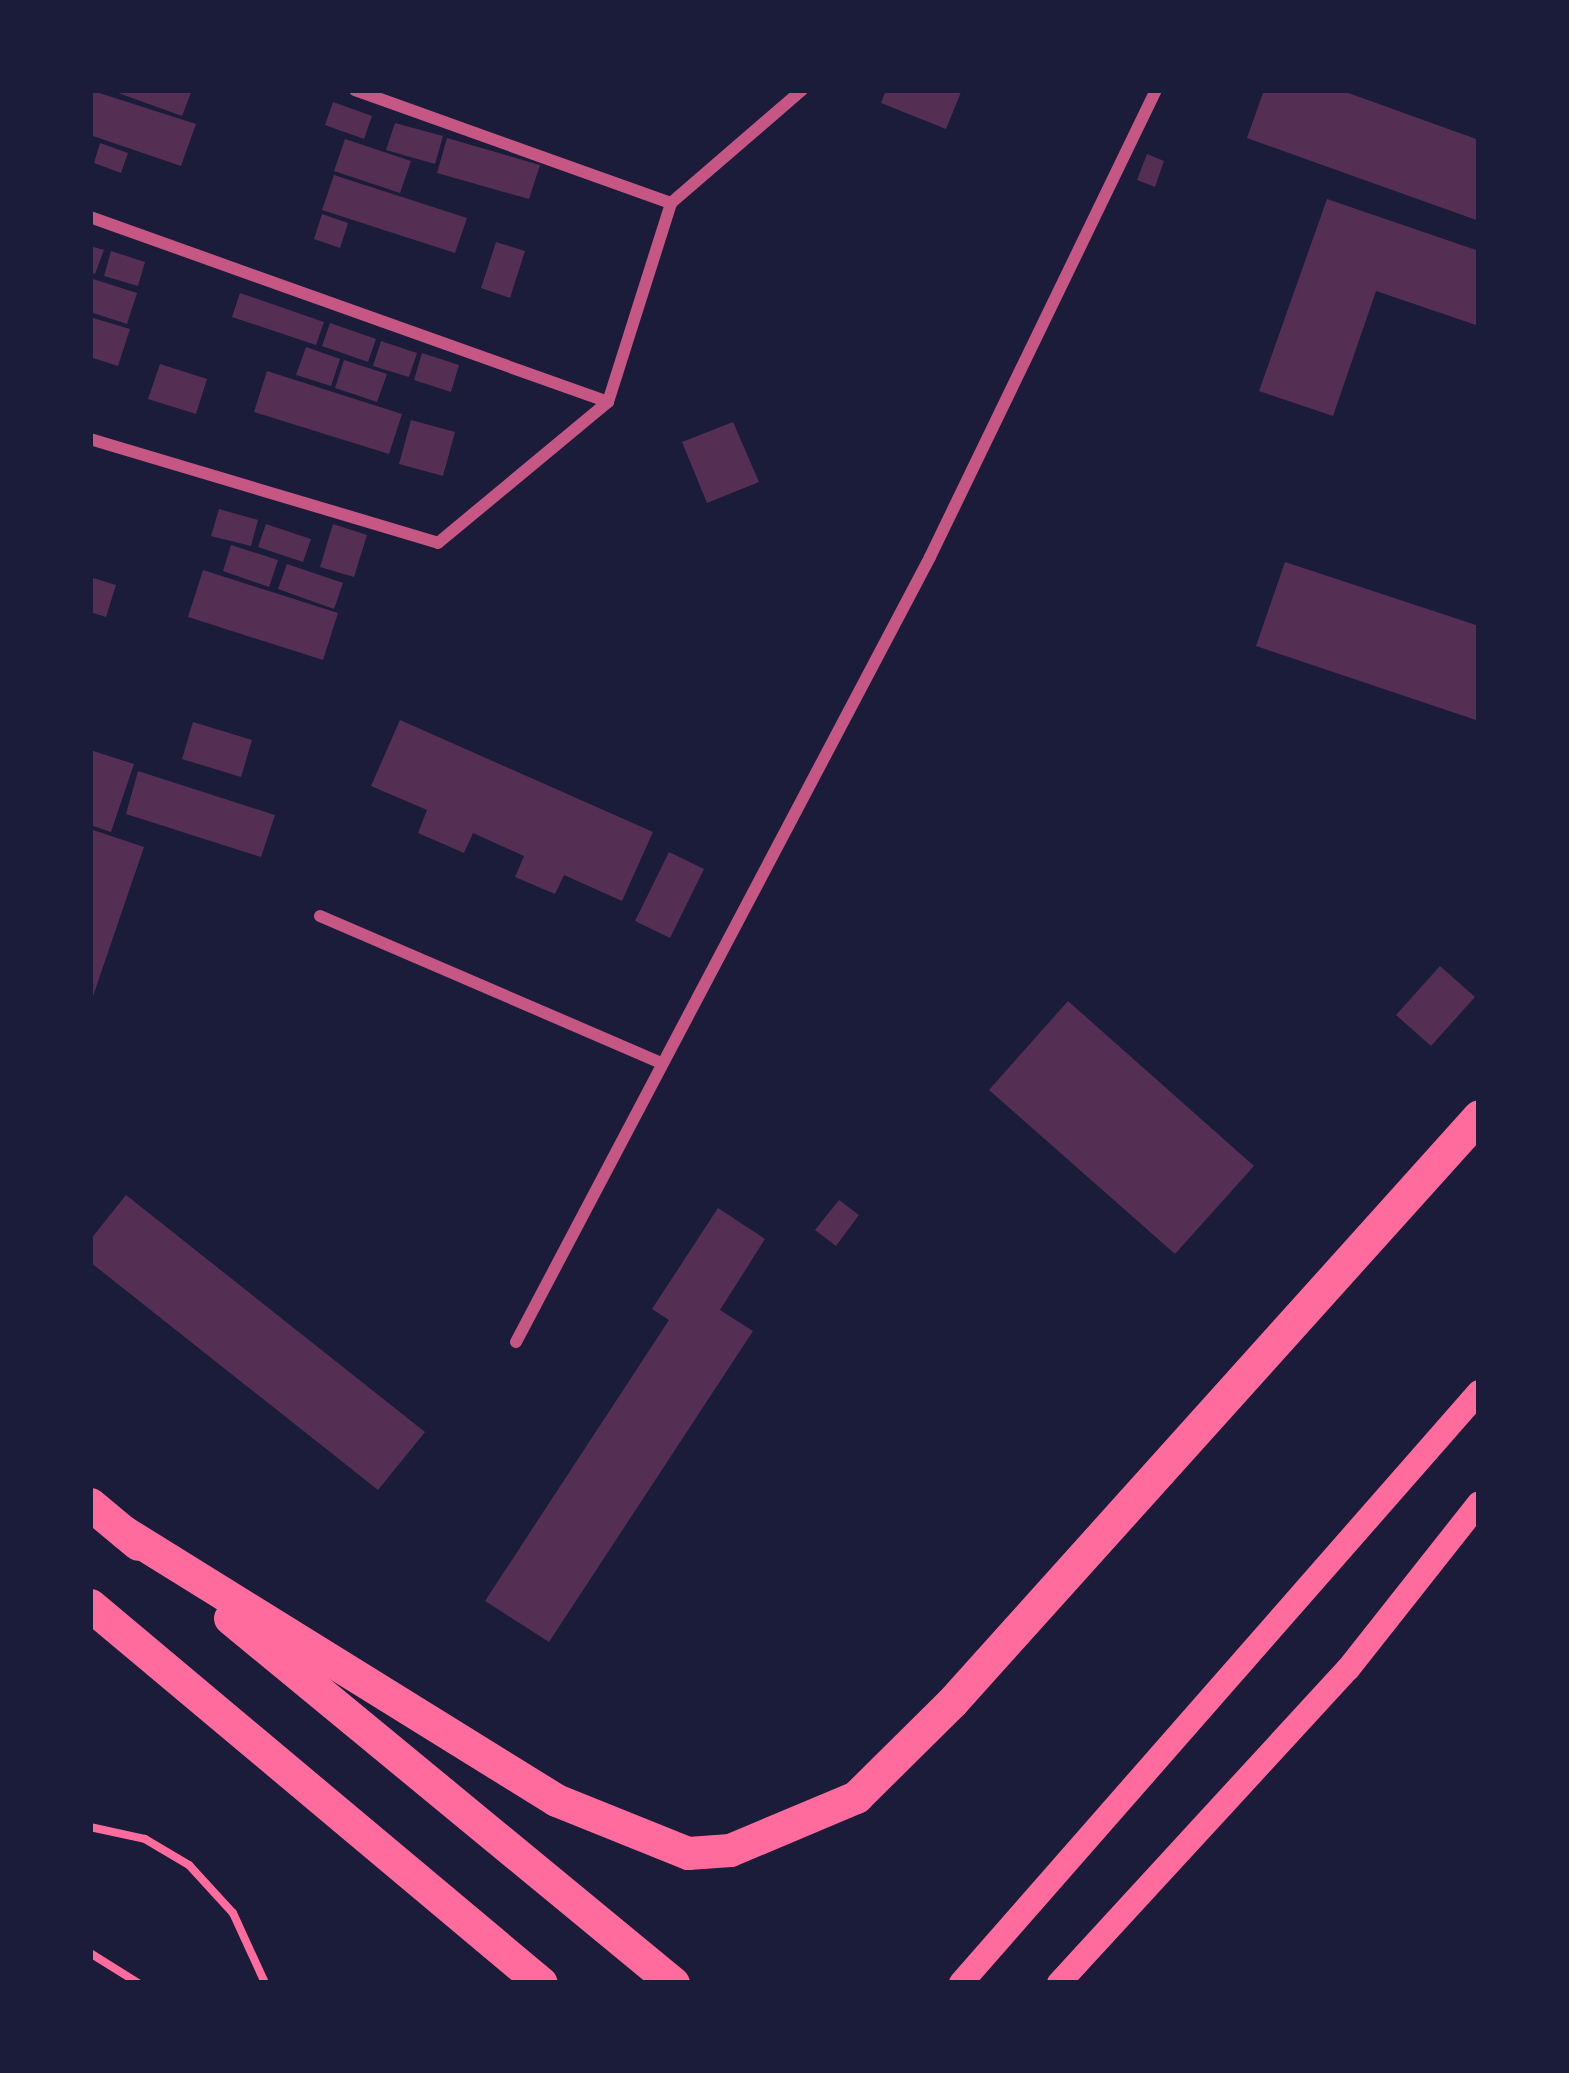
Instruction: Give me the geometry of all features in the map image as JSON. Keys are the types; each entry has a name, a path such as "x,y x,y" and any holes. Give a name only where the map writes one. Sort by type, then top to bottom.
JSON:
{"highway":[{"path":"124,1532 556,1800 688,1853 730,1850 856,1797 952,1702 1479,1116"},
{"path":"90,1504 673,1983"},
{"path":"90,1604 541,1983"}],"main road":[{"path":"961,1983 1479,1393"},
{"path":"1059,1983 1348,1669 1479,1503"}],"street":[{"path":"355,90 671,202"},
{"path":"90,439 438,543 608,402 671,202 802,90"},
{"path":"516,1342 929,557 1156,90"},
{"path":"90,217 608,402"},
{"path":"320,916 662,1063"}],"path":[{"path":"90,1827 145,1839 189,1865 233,1913 265,1983"},
{"path":"90,1953 138,1983"}],"building":[{"path":"90,90 196,124 181,166 90,135"},
{"path":"110,90 192,90 182,116"},
{"path":"886,90 961,92 946,129 881,103"},
{"path":"1264,90 1340,90 1479,140 1479,221 1247,138"},
{"path":"333,102 372,116 364,139 325,125"},
{"path":"395,123 443,136 435,164 386,150"},
{"path":"447,138 540,165 529,199 437,173"},
{"path":"345,139 411,161 400,193 334,171"},
{"path":"100,143 128,153 121,173 94,163"},
{"path":"1147,154 1164,161 1155,187 1137,180"},
{"path":"334,175 467,218 455,253 322,210"},
{"path":"1327,199 1479,251 1479,326 1376,291 1333,416 1259,391"},
{"path":"322,214 348,223 340,248 314,239"},
{"path":"496,242 525,251 510,298 481,288"},
{"path":"90,246 104,250 95,274 90,272"},
{"path":"111,251 145,262 138,286 104,276"},
{"path":"90,278 137,293 127,324 90,312"},
{"path":"240,293 324,322 316,345 232,317"},
{"path":"90,317 130,329 118,366 90,357"},
{"path":"330,323 376,339 368,362 322,346"},
{"path":"381,341 417,353 409,377 373,366"},
{"path":"306,347 340,359 331,386 296,375"},
{"path":"422,353 459,365 451,392 414,380"},
{"path":"344,360 387,374 377,402 335,388"},
{"path":"160,364 207,379 196,414 148,399"},
{"path":"267,371 402,414 389,454 254,412"},
{"path":"411,420 455,432 443,476 399,464"},
{"path":"733,422 759,482 707,503 682,442"},
{"path":"219,509 258,520 251,546 211,536"},
{"path":"266,524 311,539 303,562 258,547"},
{"path":"333,524 367,535 354,577 320,567"},
{"path":"231,545 278,560 269,587 223,571"},
{"path":"1285,562 1479,626 1479,721 1256,646"},
{"path":"287,564 343,583 334,609 278,589"},
{"path":"203,570 338,613 323,660 188,617"},
{"path":"90,577 116,585 106,617 90,612"},
{"path":"400,720 653,832 622,901 564,875 555,894 515,877 524,856 473,833 464,853 418,833 427,810 371,786"},
{"path":"193,722 252,740 241,777 182,759"},
{"path":"90,750 134,764 111,832 90,825"},
{"path":"138,771 275,815 261,857 126,814"},
{"path":"90,829 144,847 91,1002 90,1002"},
{"path":"669,852 704,869 670,938 635,921"},
{"path":"1440,966 1475,997 1431,1046 1396,1015"},
{"path":"1068,1001 1254,1166 1175,1254 989,1090"},
{"path":"126,1195 425,1432 378,1490 90,1262 90,1240"},
{"path":"839,1200 859,1215 836,1246 815,1230"},
{"path":"718,1208 765,1239 720,1310 753,1331 549,1642 485,1601 669,1320 652,1309"}]}
